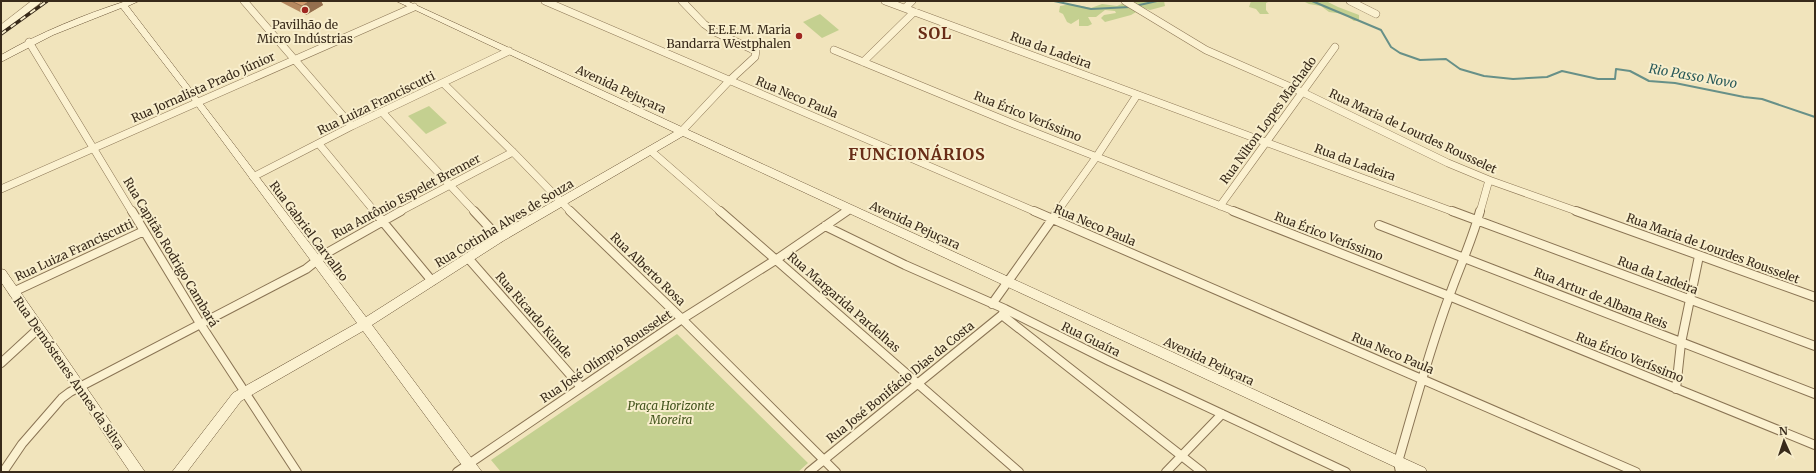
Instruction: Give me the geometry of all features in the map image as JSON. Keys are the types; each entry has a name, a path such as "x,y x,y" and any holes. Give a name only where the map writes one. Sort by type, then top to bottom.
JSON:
{"street":[{"path":"1,29 37,1"},
{"path":"1,58 29,42 67,24 135,1"},
{"path":"244,1 352,126"},
{"name":"Avenida Pejuçara","path":"400,1 1008,282 1399,467 1420,472"},
{"name":"Rua Neco Paula","path":"545,1 1422,378 1636,472"},
{"name":"Rua Cotinha Alves de Souza","path":"179,472 232,402 244,392 363,324 499,238 561,204 681,132 729,81 755,57 756,51 715,32 704,24 682,1"},
{"name":"Rua da Ladeira","path":"885,1 1815,346"},
{"path":"905,8 912,1"},
{"name":"Rua Maria de Lourdes Rousselet","path":"1125,1 1206,50 1302,92 1448,163 1489,180 1815,297"},
{"path":"1350,1 1376,14"},
{"name":"Rua Gabriel Carvalho","path":"123,5 198,102 252,177 472,468"},
{"name":"Rua Jornalista Prado Júnior","path":"1,188 293,59 414,8"},
{"path":"863,62 914,12"},
{"name":"Rua Capitão Rodrigo Cambará","path":"29,42 201,325 297,472"},
{"name":"Rua Nilton Lopes Machado","path":"1220,206 1335,47"},
{"name":"Rua Érico Veríssimo","path":"834,50 1016,125 1449,296 1815,446"},
{"name":"Rua Luiza Franciscutti","path":"252,177 352,126 510,51"},
{"name":"Rua Alberto Rosa","path":"443,83 513,152 561,204 682,319 836,472"},
{"path":"992,304 1097,156 1137,95"},
{"path":"382,112 499,238"},
{"path":"319,144 432,281"},
{"name":"Rua Margarida Pardelhas","path":"651,151 777,259 1019,472"},
{"name":"Rua Antônio Espelet Brenner","path":"3,472 22,444 62,398 78,388 306,270 325,254 382,221 513,152"},
{"path":"1399,467 1422,378 1449,296 1465,258 1478,220 1489,180"},
{"name":"Rua José Olímpio Rousselet","path":"457,472 472,468 581,387 682,319 777,259 850,209"},
{"name":"Rua Artur de Albana Reis","path":"1379,225 1815,394"},
{"name":"Rua Guaíra","path":"825,226 905,265 992,304 1004,312 1346,472"},
{"name":"Rua Luiza Franciscutti","path":"13,292 144,231"},
{"path":"1676,389 1681,343 1699,256"},
{"name":"Rua Ricardo Kunde","path":"468,258 581,387"},
{"name":"Rua Demóstenes Annes da Silva","path":"3,279 138,472"},
{"path":"1004,312 1202,472"},
{"name":"Rua José Bonifácio Dias da Costa","path":"809,472 1004,312"},
{"path":"1,363 38,329"},
{"path":"1166,472 1222,414"}],"green space":[{"path":"1128,1 1164,1 1165,6 1150,10 1143,8 1131,15 1105,22 1101,18 1104,15 1116,13 1115,11 1105,10 1096,17 1088,17 1092,24 1088,26 1079,26 1079,19 1071,24 1067,22 1063,14 1059,12 1060,6 1071,4 1091,8 1102,4 1117,6"},
{"path":"1251,1 1270,1 1266,3 1266,10 1269,14 1260,14 1256,9 1249,7"},
{"path":"1303,1 1326,1 1359,15 1359,20 1354,21 1344,14 1329,12 1321,6 1309,4"},
{"path":"820,14 839,30 822,38 803,22"},
{"path":"429,106 447,123 426,134 408,116"},
{"name":"Praça Horizonte Moreira","path":"677,334 808,463 798,472 501,472 491,460"}],"building":[{"path":"291,1 310,1 302,6"}],"waterway":[{"name":"Rio Passo Novo","path":"1054,1 1091,9 1130,7"},
{"name":"Rio Passo Novo","path":"1135,6 1157,1"},
{"name":"Rio Passo Novo","path":"1312,1 1381,30 1391,47 1400,53 1420,60 1446,59 1460,69 1484,76 1513,79 1547,77 1562,71 1598,79 1615,79 1616,69 1630,71 1649,81 1675,83 1744,97 1762,99 1815,117"}],"railway":[{"path":"1,34 47,1"}],"place":[{"name":"Pavilhão de Micro Indústrias","path":"305,10"},
{"name":"E.E.E.M. Maria Bandarra Westphalen","path":"799,36"}],"district":[{"name":"SOL","path":"935,33"},
{"name":"FUNCIONÁRIOS","path":"917,154"}]}
